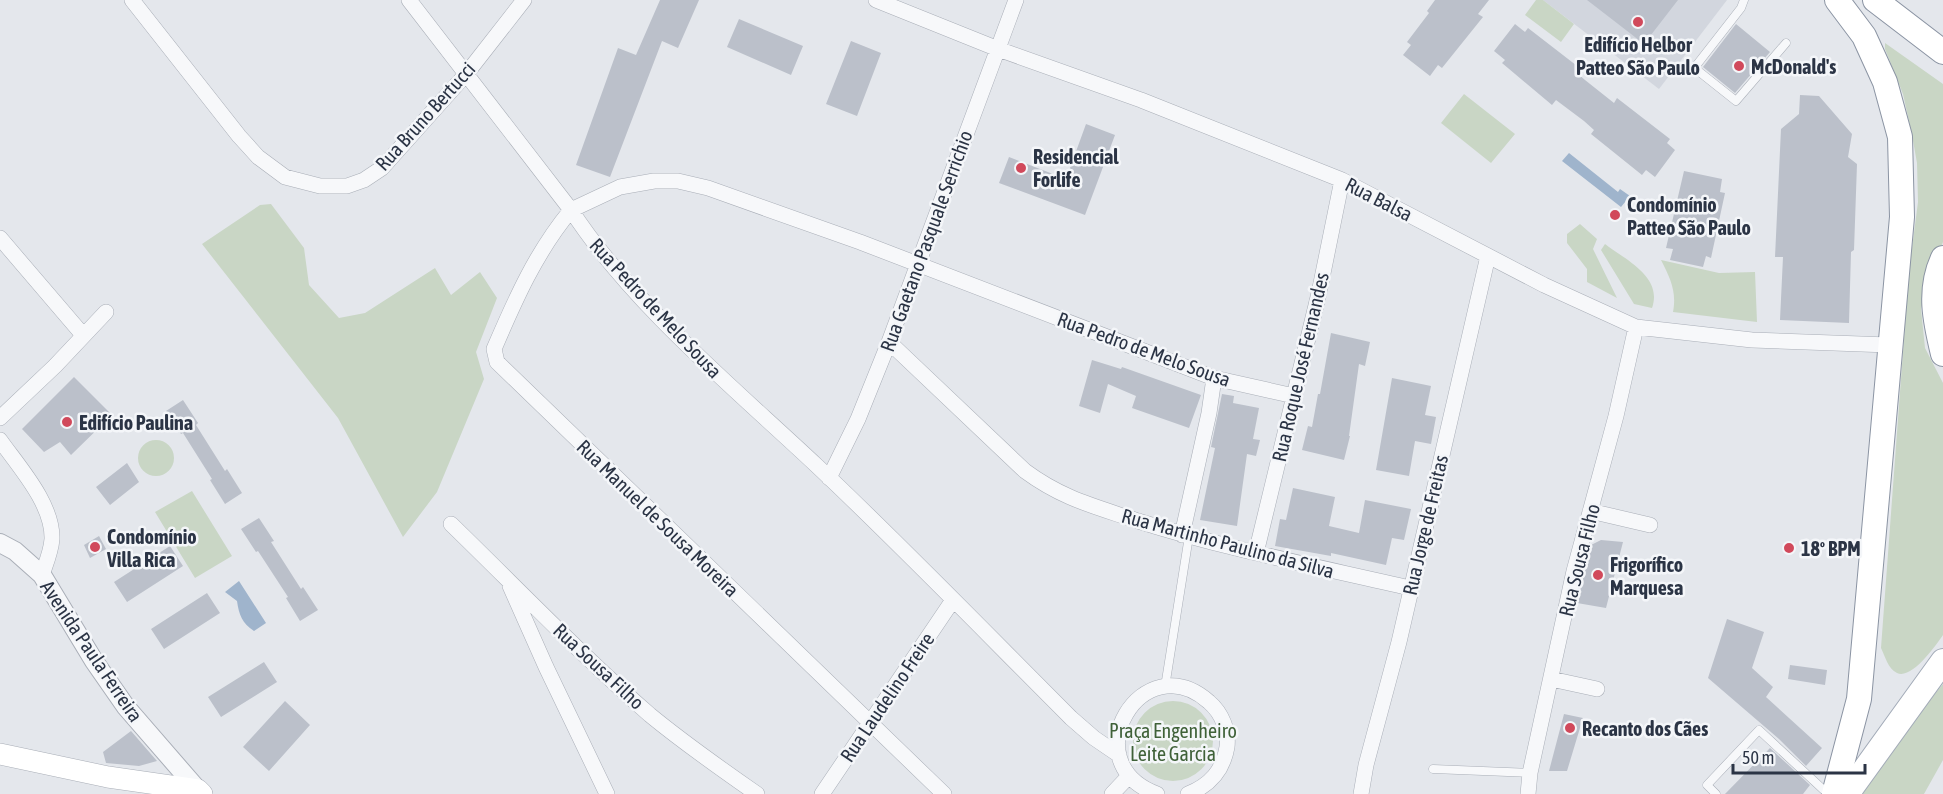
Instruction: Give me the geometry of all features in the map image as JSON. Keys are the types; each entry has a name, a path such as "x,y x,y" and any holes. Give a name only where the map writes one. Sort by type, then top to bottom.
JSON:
{"main road":[{"path":"1834,794 1859,699 1902,217 1900,137 1885,82 1864,36 1837,0"},
{"path":"1875,0 1943,52"},
{"path":"1943,258 1936,280 1933,303 1943,354"},
{"path":"1847,794 1943,661"},
{"path":"0,754 108,777 200,792"}],"street":[{"name":"Rua Bruno Bertucci","path":"132,0 258,157 285,177 320,186 347,186 364,180 382,168 466,73 524,0"},
{"path":"410,0 571,210"},
{"name":"Rua Balsa","path":"876,0 998,49 1141,100 1342,180 1544,285 1636,327 1752,340 1889,345"},
{"name":"Rua Gaetano Pasquale Serrichio","path":"829,478 858,419 889,342 1016,0"},
{"name":"Rua Roque José Fernandes","path":"1256,554 1319,293 1342,180"},
{"name":"Rua Pedro de Melo Sousa","path":"1119,754 1094,738 1071,718 829,478 688,345 595,245 571,210 620,188 654,181 678,181 708,188 917,263 1214,378 1294,396"},
{"name":"Rua Manuel de Sousa Moreira","path":"571,210 544,245 526,277 494,349 497,362 944,794"},
{"path":"0,238 83,335"},
{"name":"Rua Jorge de Freitas","path":"1361,794 1366,765 1399,642 1488,256"},
{"path":"0,418 55,366 106,312"},
{"name":"Rua Sousa Filho","path":"1528,794 1530,773 1574,571 1636,327"},
{"name":"Rua Martinho Paulino da Silva","path":"889,342 1025,471 1047,487 1069,498 1185,536 1410,588"},
{"path":"1185,536 1214,378"},
{"path":"0,440 43,503 51,524 50,552 42,575"},
{"path":"1590,511 1650,525"},
{"name":"Rua Sousa Filho","path":"451,524 651,715 757,794"},
{"name":"Avenida Paula Ferreira","path":"0,543 15,552 42,575 94,661 126,707 200,792"},
{"path":"507,577 546,667 607,794"},
{"name":"Rua Laudelino Freire","path":"822,794 953,600"},
{"path":"1551,679 1597,689"},
{"path":"1157,794 1141,787 1129,776 1119,754 1118,736 1121,722 1128,709 1150,691 1164,687 1183,688 1200,694 1215,706 1224,722 1228,741 1225,759 1216,775 1203,788 1188,794"},
{"path":"1112,794 1129,776"}],"lane":[{"path":"1744,0 1741,8 1695,67 1697,70 1736,101 1786,43"},
{"path":"1164,687 1185,536"},
{"path":"1716,794 1707,785 1759,730 1828,794"},
{"path":"1433,769 1530,773"}],"shaded area":[{"path":"1543,0 1727,0 1659,89"}],"green space":[{"path":"1536,0 1543,0 1574,24 1561,42 1525,15"},
{"path":"1885,43 1943,84 1943,242 1931,271 1921,309 1925,348 1943,383 1943,635 1916,667 1903,674 1891,669 1881,648 1909,271 1918,202 1917,163 1903,94 1885,49"},
{"path":"1464,94 1515,134 1491,163 1441,123"},
{"path":"271,204 304,248 309,285 339,318 365,313 435,268 451,295 480,272 497,298 476,352 484,379 437,492 403,537 338,418 202,244 260,205"},
{"path":"1580,224 1597,239 1593,249 1617,298 1587,282 1587,269 1567,243 1567,234"},
{"path":"1605,244 1632,263 1648,278 1654,297 1652,308 1634,304 1601,250"},
{"path":"1661,260 1719,273 1755,272 1757,322 1673,312 1673,291"},
{"path":"156,440 169,445 174,458 169,471 156,476 143,471 138,458 143,445"},
{"path":"192,491 232,556 195,578 155,512"},
{"path":"1943,684 1943,760 1924,794 1862,794 1912,721"},
{"name":"Praça Engenheiro Leite Garcia","path":"1173,701 1188,704 1201,713 1210,726 1213,741 1210,756 1201,769 1188,778 1173,781 1158,778 1145,769 1136,756 1133,741 1136,726 1145,713 1158,704"}],"water":[{"path":"1569,153 1618,192 1620,189 1630,196 1621,207 1562,161"},
{"path":"239,581 266,623 254,631 242,618 237,601 225,592"}],"building":[{"path":"660,0 699,0 678,48 662,41 610,177 576,165 618,48 636,55"},
{"path":"1435,0 1489,0 1478,14 1483,17 1442,68 1438,65 1430,76 1403,55 1411,45 1407,42 1429,13 1427,11"},
{"name":"Edifício Helbor Patteo São Paulo","path":"1587,0 1678,0 1644,44"},
{"path":"739,19 803,46 791,75 727,47"},
{"path":"1515,24 1525,32 1528,28 1581,69 1577,73 1614,103 1617,98 1670,139 1667,143 1675,150 1655,177 1646,170 1642,175 1591,134 1594,130 1584,121 1556,100 1552,105 1502,63 1505,60 1494,51"},
{"path":"1736,24 1770,52 1735,93 1703,67"},
{"path":"851,41 881,53 857,116 826,104"},
{"path":"1800,95 1819,96 1852,134 1848,157 1857,164 1849,323 1780,320 1783,257 1775,257 1781,129 1799,114"},
{"name":"Residencial Forlife","path":"1086,124 1115,135 1085,215 999,183 1009,157 1066,179"},
{"path":"1684,171 1722,179 1720,192 1725,193 1711,258 1706,256 1703,267 1670,260 1673,249 1666,248"},
{"path":"1331,333 1370,342 1365,366 1359,364 1350,436 1344,460 1302,450 1308,426 1312,427"},
{"path":"1092,360 1121,369 1122,367 1201,395 1189,428 1132,408 1136,396 1108,384 1100,413 1079,406"},
{"name":"Edifício Paulina","path":"74,377 112,415 71,455 60,442 44,452 22,429"},
{"path":"1392,378 1431,386 1425,415 1436,417 1431,444 1415,441 1409,476 1376,470"},
{"path":"1222,394 1234,396 1233,403 1259,408 1253,439 1260,440 1256,456 1247,454 1237,526 1200,520 1215,448 1211,447"},
{"path":"183,400 225,471 227,469 242,493 225,504 183,433 181,434 166,411"},
{"path":"127,463 139,482 110,505 96,487"},
{"path":"1293,488 1335,497 1329,526 1359,533 1365,500 1411,509 1404,540 1392,538 1386,565 1331,553 1331,556 1275,546 1280,519 1286,520"},
{"path":"259,518 274,541 271,542 301,589 303,587 318,610 300,621 286,598 288,597 241,529"},
{"name":"Condomínio Villa Rica","path":"99,536 106,549 90,558 84,545"},
{"name":"Frigorífico Marquesa","path":"1601,540 1623,542 1606,608 1577,603 1591,545"},
{"path":"170,546 183,566 127,602 114,582"},
{"path":"207,593 220,613 164,649 151,629"},
{"path":"1727,619 1764,632 1752,668 1773,687 1766,697 1822,748 1806,766 1779,739 1708,678"},
{"path":"264,662 277,682 221,717 208,697"},
{"path":"1790,665 1827,670 1825,685 1788,679"},
{"path":"285,701 310,725 269,771 243,747"},
{"path":"1564,714 1583,718 1567,771 1549,771"},
{"path":"131,731 157,761 139,766 106,763 103,752"},
{"path":"1770,748 1810,785 1803,794 1725,794"}],"place":[{"name":"Edifício Helbor Patteo São Paulo","path":"1638,22"},
{"name":"McDonald's","path":"1739,66"},
{"name":"Residencial Forlife","path":"1021,168"},
{"name":"Condomínio Patteo São Paulo","path":"1615,215"},
{"name":"Edifício Paulina","path":"67,422"},
{"name":"Condomínio Villa Rica","path":"95,547"},
{"name":"18º BPM","path":"1789,548"},
{"name":"Frigorífico Marquesa","path":"1598,575"},
{"name":"Recanto dos Cães","path":"1570,728"}]}
